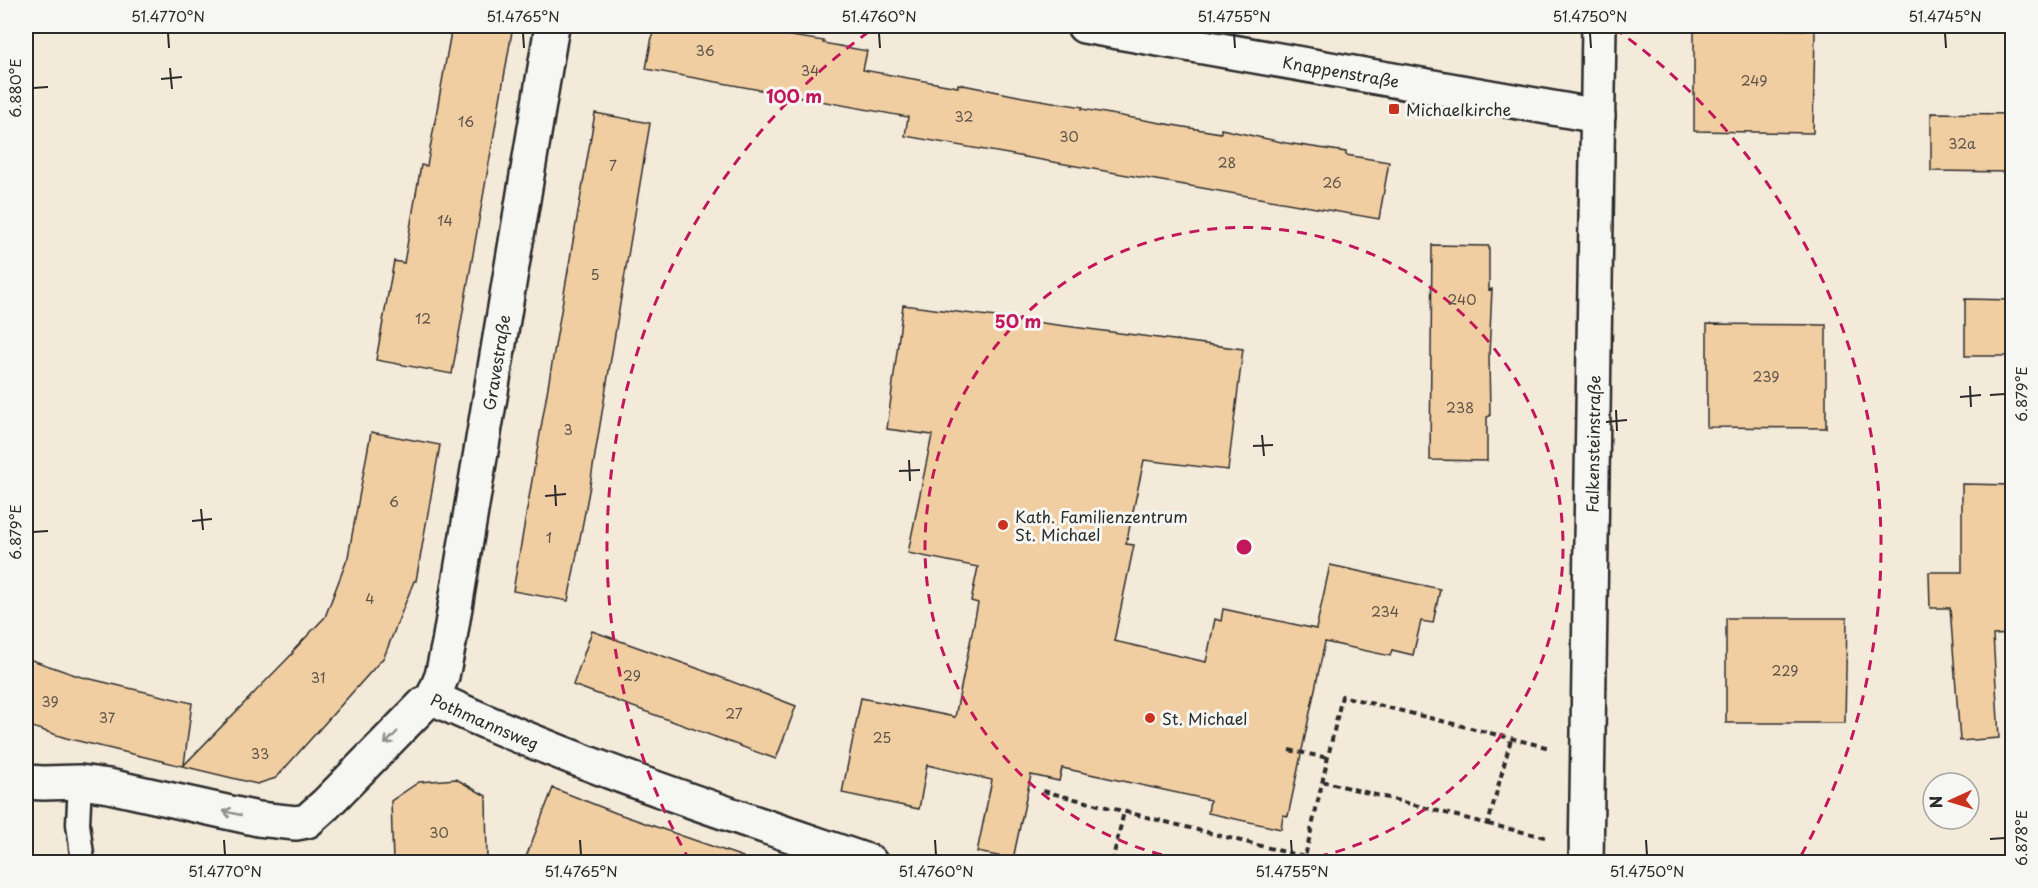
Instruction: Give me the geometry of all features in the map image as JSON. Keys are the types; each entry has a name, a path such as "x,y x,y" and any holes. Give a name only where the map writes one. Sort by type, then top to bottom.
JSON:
{"street":[{"name":"Gravestraße","path":"433,698 442,676 449,643 552,26"},
{"name":"Knappenstraße","path":"1084,26 1598,116"},
{"name":"Falkensteinstraße","path":"1586,854 1599,26"},
{"name":"Pothmannsweg","path":"26,782 80,782 109,786 258,819 296,824 307,821 326,804 424,704 433,698 650,786 870,862"}],"lane":[{"path":"80,782 78,824 83,862"}],"path":[{"path":"1043,791 1305,857 1342,696 1511,739 1488,824"},
{"path":"1289,750 1328,758"},
{"path":"1322,781 1488,824 1586,854"},
{"path":"1113,862 1124,812"}],"building":[{"path":"452,26 513,26 452,374 376,360 394,261 404,263 421,165 427,166"},
{"path":"654,26 726,26 824,41 823,43 867,51 863,70 958,87 958,84 1178,126 1221,133 1221,129 1389,162 1379,219 905,136 908,117 646,69"},
{"path":"1694,28 1815,30 1813,133 1694,131"},
{"path":"595,113 650,123 589,491 568,601 513,591"},
{"path":"1931,113 2013,114 2013,172 1931,171"},
{"path":"1432,245 1489,246 1489,290 1492,289 1487,461 1430,460"},
{"path":"1965,299 2013,300 2013,356 1965,356"},
{"path":"903,305 1243,349 1228,470 1144,460 1126,544 1134,545 1114,641 1206,662 1215,619 1221,621 1223,609 1316,629 1330,565 1440,589 1433,623 1421,621 1413,655 1392,650 1390,656 1325,642 1288,816 1283,815 1281,829 1208,813 1210,800 1062,768 1059,781 1031,775 1013,859 977,852 992,780 927,765 919,809 842,793 861,698 955,717 978,603 971,601 978,567 908,553 932,435 887,429"},
{"path":"1707,324 1826,325 1826,428 1707,427"},
{"path":"371,432 440,445 416,581 414,581 384,657 276,778 257,784 66,738 26,725 26,658 78,676 192,703 184,765 325,617 348,557"},
{"path":"1962,484 2013,485 2013,634 1993,635 1999,738 1960,741 1950,608 1930,608 1929,572 1962,572"},
{"path":"1726,618 1847,618 1845,723 1726,723"},
{"path":"592,631 796,706 776,759 573,685"},
{"path":"456,779 486,796 487,862 393,862 391,801 419,782"},
{"path":"553,788 616,813 743,857 742,862 524,862"}],"place":[{"name":"Michaelkirche","path":"1394,109"},
{"name":"Kath. Familienzentrum St. Michael","path":"1003,525"},
{"name":"St. Michael","path":"1150,718"}]}
